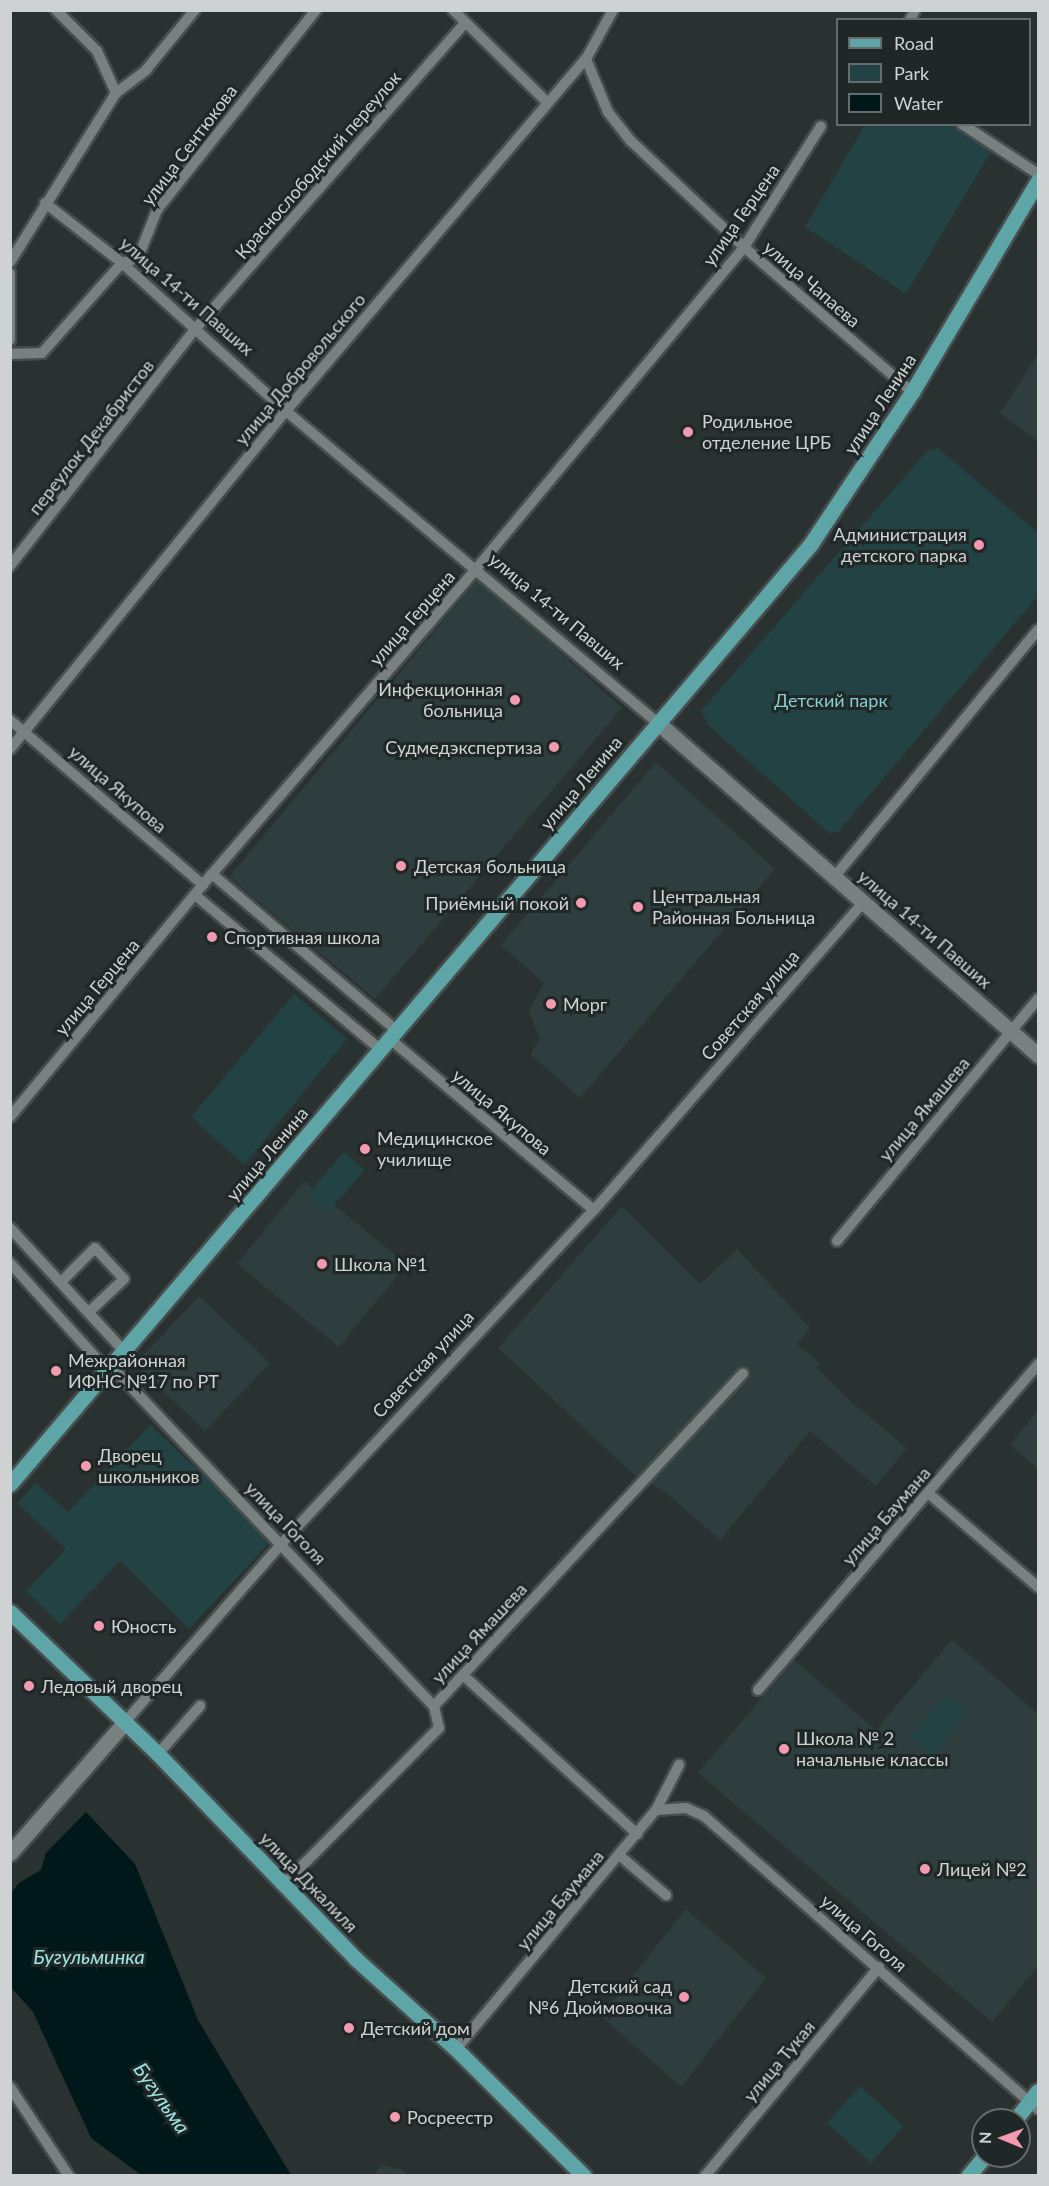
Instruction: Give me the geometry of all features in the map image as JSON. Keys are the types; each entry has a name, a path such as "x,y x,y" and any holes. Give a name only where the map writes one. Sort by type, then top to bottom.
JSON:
{"main road":[{"name":"улица Ленина","path":"10,1484 810,545 912,392 1038,181"},
{"name":"улица Джалиля","path":"10,1612 158,1754 357,1960 456,2049 584,2175"}],"street":[{"path":"56,10 97,51 116,93"},
{"path":"10,262 116,93 146,70 195,10"},
{"name":"улица Сентюкова","path":"10,354 42,353 122,263 138,258 157,210 316,10"},
{"path":"453,10 464,24 547,102"},
{"name":"улица Добровольского","path":"10,749 286,411 585,58 610,12"},
{"name":"Краснослободский переулок","path":"197,327 464,24"},
{"name":"улица Чапаева","path":"585,58 608,112 631,141 744,247 912,392"},
{"name":"улица Герцена","path":"10,1117 212,874 476,569 744,247 821,126"},
{"path":"965,126 1038,174"},
{"name":"улица 14-ти Павших","path":"45,203 122,263 197,327 286,411 658,723 1038,1055"},
{"path":"10,273 10,340"},
{"name":"переулок Декабристов","path":"10,566 197,327"},
{"path":"835,876 1038,630"},
{"name":"улица Якупова","path":"10,720 203,885"},
{"path":"212,874 389,1040"},
{"path":"195,895 389,1040"},
{"name":"Советская улица","path":"10,1853 282,1543 594,1210 864,902"},
{"name":"улица Ямашева","path":"837,1241 1038,999"},
{"name":"улица Якупова","path":"389,1040 594,1210"},
{"path":"10,1228 124,1351"},
{"path":"61,1282 95,1248 124,1279 89,1312"},
{"name":"улица Гоголя","path":"10,1263 109,1368 282,1543 434,1706"},
{"name":"улица Баумана","path":"759,1690 1038,1364"},
{"name":"улица Ямашева","path":"284,1884 439,1728 434,1706 743,1373"},
{"path":"928,1493 1038,1587"},
{"path":"463,1675 637,1834"},
{"path":"158,1754 200,1706"},
{"name":"улица Баумана","path":"456,2049 656,1810 679,1764"},
{"name":"улица Гоголя","path":"656,1810 686,1808 704,1816 1036,2100"},
{"path":"619,1855 666,1895"},
{"name":"улица Тукая","path":"705,2175 879,1967"},
{"path":"10,2087 66,2175"}],"shaded area":[{"path":"1038,354 1038,442 1000,413"},
{"path":"478,579 622,708 375,999 229,877"},
{"name":"Центральная Районная Больница","path":"656,762 775,869 580,1098 530,1054 540,1039 529,1011 544,983 501,945"},
{"name":"Школа №1","path":"304,1181 407,1264 339,1347 237,1264"},
{"path":"622,1206 700,1284 737,1249 810,1328 797,1344 820,1363 817,1368 847,1398 907,1448 876,1486 810,1431 720,1540 664,1491 633,1474 498,1348"},
{"path":"199,1296 270,1363 205,1431 135,1364"},
{"path":"1038,1410 1038,1469 1010,1445"},
{"name":"Лицей №2","path":"952,1640 1038,1714 1038,1966 992,2022 698,1773 794,1660 876,1730"},
{"name":"Детский сад №6 Дюймовочка","path":"686,1909 766,1978 681,2087 601,2016"},
{"path":"381,2165 400,2169 411,2175 374,2175"}],"green space":[{"path":"864,126 952,126 991,152 906,294 805,227"},
{"name":"Детский парк","path":"938,448 1038,533 1038,596 838,832 830,834 708,725 701,711 927,451"},
{"path":"294,994 347,1039 244,1165 191,1117"},
{"path":"344,1152 365,1170 328,1212 308,1194"},
{"path":"150,1425 272,1540 189,1629 120,1561 60,1624 26,1591 66,1549 17,1503 36,1483 68,1512"},
{"path":"945,1694 967,1712 931,1756 909,1738"},
{"path":"860,2086 904,2126 871,2163 827,2123"}],"water":[{"name":"Бугульминка","path":"86,1812 135,1864 198,2020 291,2175 141,2175 91,2138 33,2012 10,1986 11,1893 19,1883 41,1870 46,1853"}],"place":[{"name":"Родильное отделение ЦРБ","path":"688,432"},
{"name":"Администрация детского парка","path":"979,545"},
{"name":"Инфекционная больница","path":"515,700"},
{"name":"Судмедэкспертиза","path":"554,747"},
{"name":"Детская больница","path":"401,866"},
{"name":"Приёмный покой","path":"581,903"},
{"name":"Центральная Районная Больница","path":"638,907"},
{"name":"Спортивная школа","path":"212,937"},
{"name":"Морг","path":"551,1004"},
{"name":"Медицинское училище","path":"365,1149"},
{"name":"Школа №1","path":"322,1264"},
{"name":"Межрайонная ИФНС №17 по РТ","path":"56,1371"},
{"name":"Дворец школьников","path":"86,1466"},
{"name":"Юность","path":"99,1626"},
{"name":"Ледовый дворец","path":"29,1686"},
{"name":"Школа № 2 начальные классы","path":"784,1749"},
{"name":"Лицей №2","path":"925,1869"},
{"name":"Детский сад №6 Дюймовочка","path":"684,1997"},
{"name":"Детский дом","path":"349,2028"},
{"name":"Росреестр","path":"395,2117"}],"water label":[{"name":"Бугульма","path":"162,2098"}]}
